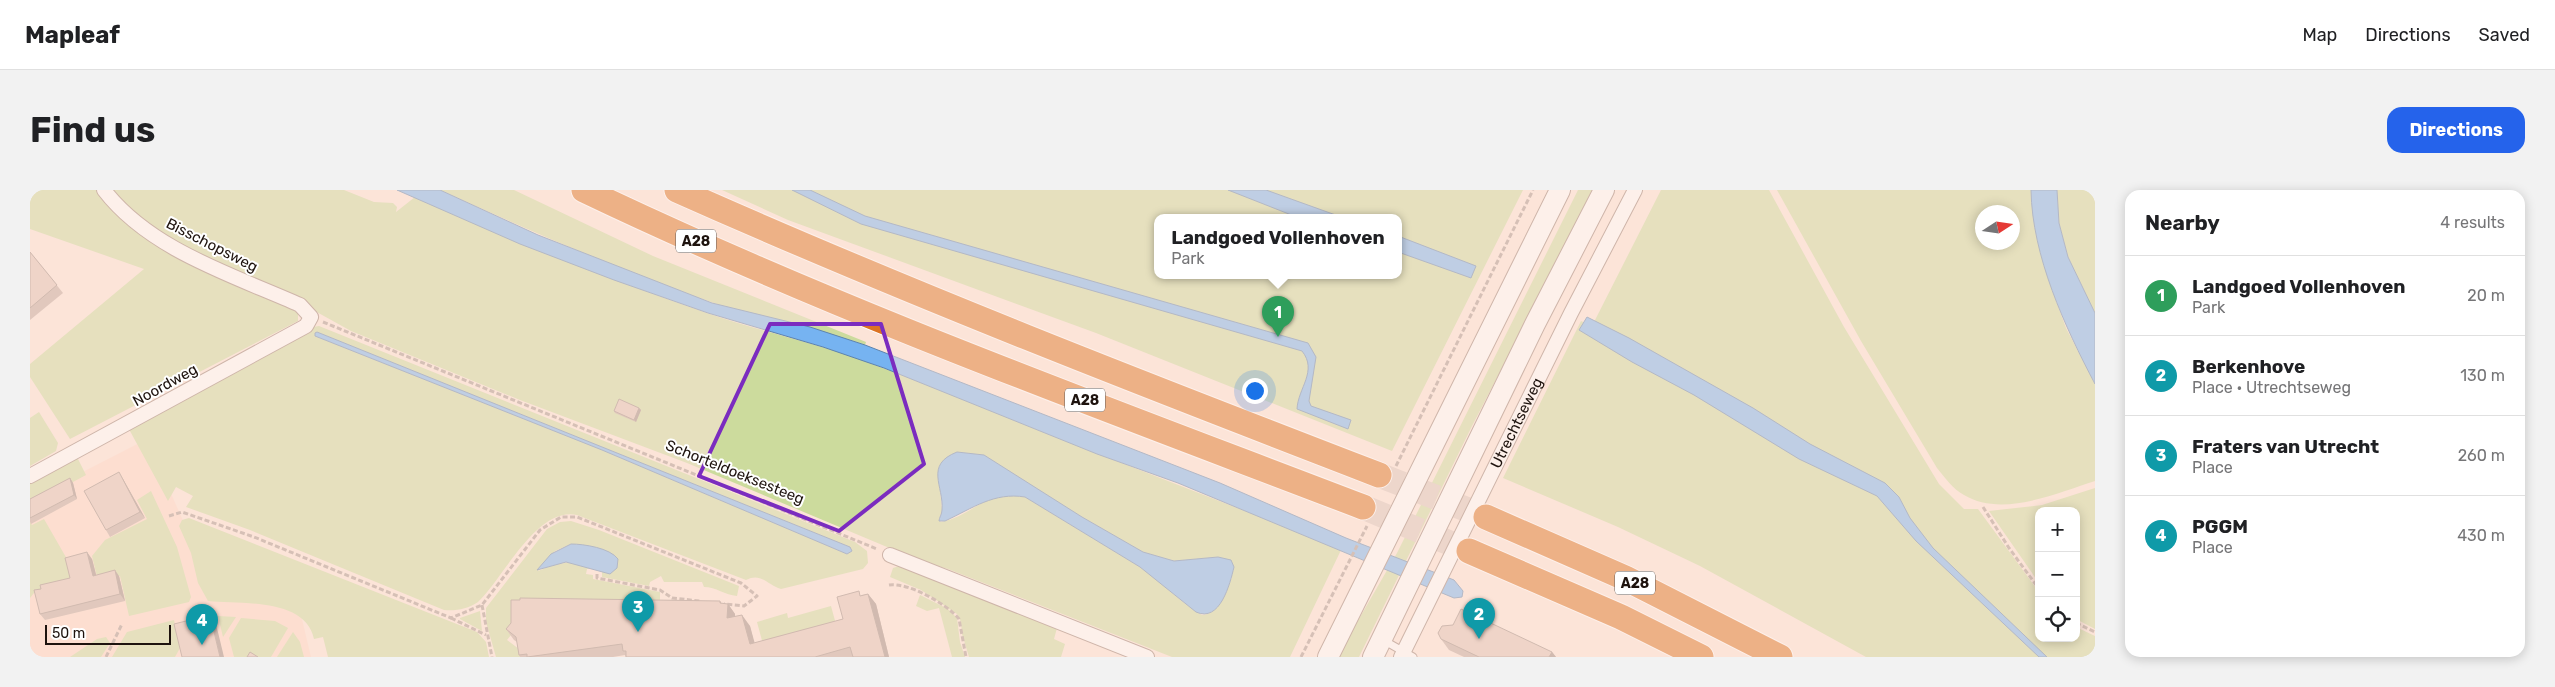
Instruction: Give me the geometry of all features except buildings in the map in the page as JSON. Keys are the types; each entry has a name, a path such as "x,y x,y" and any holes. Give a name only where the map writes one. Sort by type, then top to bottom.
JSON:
{"highway":[{"name":"A28","path":"584,190 818,293 1027,378 1363,507"},
{"name":"A28","path":"677,190 828,257 1040,344 1379,475"},
{"name":"A28","path":"1486,517 1625,578 1780,657"},
{"name":"A28","path":"1469,550 1621,617 1701,657"}],"main road":[{"path":"1328,657 1560,190"},
{"name":"Utrechtseweg","path":"1377,648 1535,324 1604,190"}],"street":[{"name":"Bisschopsweg","path":"104,190 135,220 161,239 206,264 300,305 311,317"},
{"name":"Utrechtseweg","path":"1406,655 1570,312 1635,190"},
{"name":"Noordweg","path":"30,476 306,326 311,317"},
{"path":"890,555 1147,657"}],"lane":[{"path":"1377,648 1406,655"}],"path":[{"path":"1402,454 1533,190"},
{"name":"Schorteldoeksesteeg","path":"311,317 861,540 890,555"},
{"path":"1984,507 2009,548 2035,584"},
{"path":"169,516 182,512 236,530 451,618 487,636"},
{"path":"451,618 482,605 540,530 562,518 577,517 741,583 757,596 744,606 717,603"},
{"path":"1301,657 1352,556"},
{"path":"597,574 597,578 660,590 672,598 708,602"},
{"path":"889,585 899,583 937,601 956,616 959,619 966,657"},
{"path":"482,605 492,657"},
{"path":"106,657 122,624"},
{"path":"2080,625 2095,632"}],"highlighted area":[{"path":"770,324 881,324 924,464 839,531 699,476"}],"shaded area":[{"path":"147,439 207,575 296,594 311,657 30,657 30,499"}],"green space":[{"path":"30,190 99,190 120,210 298,312 298,321 70,439 30,377 30,364 144,269 30,229"},
{"path":"108,190 344,190 374,202 393,203 397,207 396,212 415,197 560,258 670,300 845,354 893,372 1341,550 1290,657 1172,657 948,569 918,560 687,463 520,400 351,331 286,295 155,232","holes":["957,452 983,455 1082,517 1143,552 1174,561 1218,557 1232,577 1222,601 1213,611 1202,615 1140,567 1025,497 999,497 980,504 953,519 941,522 939,520 942,510 939,479"]},
{"path":"440,190 514,190 653,256 866,342 865,345 730,308 676,290 574,249"},
{"path":"722,190 1523,190 1392,451 1096,333 788,220"},
{"path":"1578,190 1594,190 1472,426 1359,657 1337,657 1397,553"},
{"path":"1661,190 1769,190 1844,327 1939,484 1964,509 1978,509 2035,587 2035,642 2080,642 2080,629 2095,636 2095,657 1866,657 1700,566 1618,527 1503,478 1581,321 1592,326"},
{"path":"1777,190 2031,190 2036,234 2055,298 2066,328 2095,384 2095,481 2030,501 1995,504 1979,501 1960,493 1937,468 1861,341"},
{"path":"2057,190 2095,190 2095,313 2068,257 2059,223"},
{"path":"319,326 855,542 867,551 868,563 863,569 781,589 760,578 756,577 746,580 577,515 562,515 548,521 535,532 478,602 462,609 444,610 250,530 186,507 193,496 176,487 168,501 130,431 129,425 313,327","holes":["317,332 850,547 852,551 847,554 602,450 315,336"]},
{"path":"39,412 58,443 56,451 30,466 30,418"},
{"path":"75,453 86,475 30,505 30,478"},
{"path":"2095,488 2095,629 2080,621 2080,507 2035,507 2035,577 1989,511 2042,505"},
{"path":"151,491 177,547 191,597 189,602 129,616 120,576 98,581 92,556 105,540 147,519 137,500"},
{"path":"189,518 477,632 486,642 489,657 328,657 323,637 314,639 309,626 299,616 270,606 208,601 198,583 191,553 179,526 182,520"},
{"path":"44,519 67,559 72,583 34,593 30,598 30,522 32,525"},
{"path":"571,521 599,530 739,586 737,596 704,587 702,582 664,582 661,576 650,582 649,586 602,577 602,572 610,573 571,544 555,551 538,571 564,563 584,566 590,569 587,569 586,574 593,575 593,579 660,592 660,610 515,630 507,640 519,649 520,657 496,657 486,622 486,608 547,529 560,522"},
{"path":"899,566 1057,628 1054,639 1065,644 1061,657 969,657 962,634 961,622 957,614 921,590 890,577 893,568"},
{"path":"920,595 948,609 957,618 960,642 965,657 952,657 939,608 927,611 916,606"},
{"path":"831,606 837,628 764,648 757,622 787,613 788,618"},
{"path":"480,611 482,631 460,619 460,618"},
{"path":"218,616 236,617 223,637"},
{"path":"241,618 275,621 288,628 271,657 234,657 229,638"},
{"path":"174,620 180,648 175,657 112,657 127,632"},
{"path":"293,632 300,642 304,657 277,657"},
{"path":"106,637 110,643 101,657 70,657 97,639"}],"water":[{"path":"397,190 440,190 538,235 712,303 810,327 865,345 1220,483 1346,538 1454,580 1463,591 1462,597 1454,598 1178,483 1097,454 884,368 823,347 708,313 614,280 520,244"},
{"path":"792,190 810,190 865,216 1308,343 1316,357 1309,401 1311,406 1351,420 1348,429 1297,409 1308,373 1306,358 1302,351 861,224"},
{"path":"1228,190 1266,190 1333,214 1289,214"},
{"path":"2031,190 2057,190 2059,223 2068,257 2095,313 2095,384 2072,339 2052,290 2037,240"},
{"path":"1402,238 1476,266 1471,278 1402,253"},
{"path":"1587,317 1629,338 1753,408 1810,444 1885,483 1899,497 1910,518 1933,548 2047,657 2039,657 1916,541 1877,496 1799,459 1694,395 1632,362 1579,330"},
{"path":"317,332 850,547 852,551 847,554 602,450 315,336"},
{"path":"957,452 984,455 1082,517 1143,552 1174,561 1218,557 1231,560 1234,567 1227,592 1218,607 1212,612 1204,614 1196,612 1140,567 1025,497 1014,496 993,499 974,506 945,521 939,521 942,501 938,470 941,463 947,457"},
{"path":"571,544 589,546 609,552 618,559 617,568 610,574 566,562 537,570 551,554"}],"tunnel":[{"path":"1379,475 1486,517"},
{"path":"1363,507 1469,551"}],"place":[{"name":"Landgoed Vollenhoven","path":"1278,337"},
{"name":"Fraters van Utrecht","path":"638,632"},
{"name":"Berkenhove","path":"1479,639"},
{"name":"PGGM","path":"202,645"}]}
